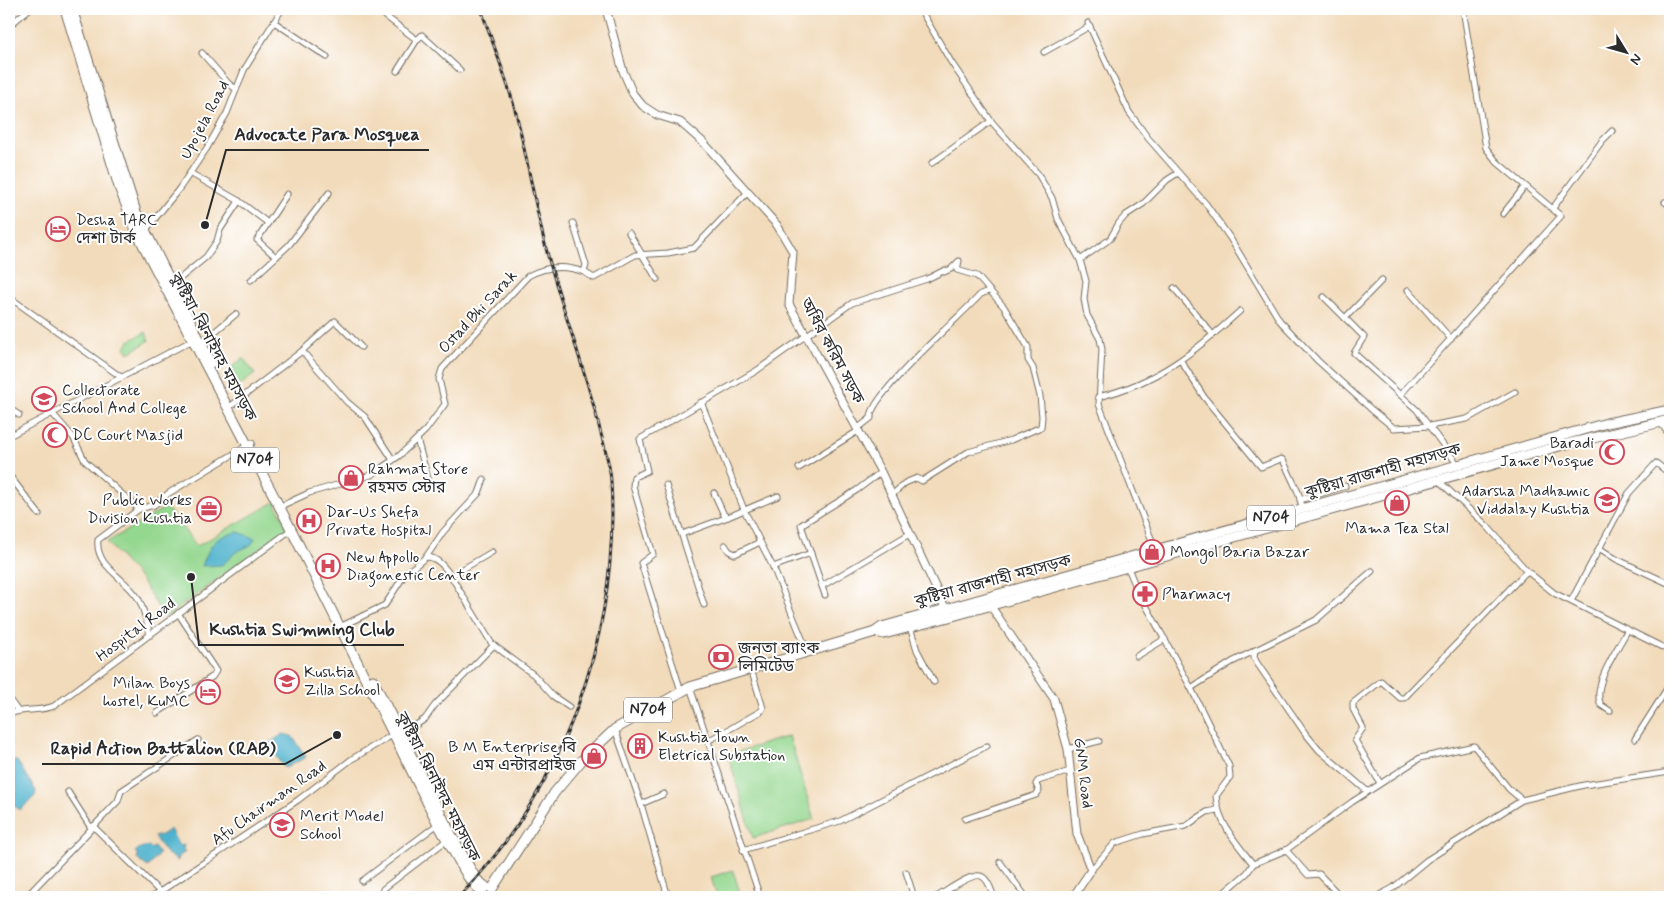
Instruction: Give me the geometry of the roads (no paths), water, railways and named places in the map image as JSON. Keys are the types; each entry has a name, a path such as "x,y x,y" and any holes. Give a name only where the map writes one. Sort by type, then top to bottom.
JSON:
{"highway":[{"name":"কুষ্টিয়া-ঝিনাইদহ মহাসড়ক","path":"65,9 142,233 232,405 249,445"},
{"name":"কুষ্টিয়া-ঝিনাইদহ মহাসড়ক","path":"72,9 95,95"},
{"name":"কুষ্টিয়া-ঝিনাইদহ মহাসড়ক","path":"142,233 171,286 249,445 398,733"},
{"name":"কুষ্টিয়া রাজশাহী মহাসড়ক","path":"488,893 559,787 582,760 615,729 690,687 808,653 875,632 882,627 990,605 1128,568 1156,551 1270,523 1303,510 1438,480 1487,462 1648,414 1670,410"},
{"path":"1648,414 1648,424"},
{"name":"কুষ্টিয়া রাজশাহী মহাসড়ক","path":"875,632 884,634 910,627 948,613 1384,491 1458,465 1487,462 1670,420"},
{"name":"কুষ্টিয়া-ঝিনাইদহ মহাসড়ক","path":"274,491 283,505 293,528"},
{"name":"কুষ্টিয়া-ঝিনাইদহ মহাসড়ক","path":"321,584 344,625 430,800 458,852 476,880 488,893"},
{"name":"কুষ্টিয়া-ঝিনাইদহ মহাসড়ক","path":"430,800 438,824 447,840 458,852"}],"main road":[{"name":"অধির করিম সড়ক","path":"606,9 623,71 633,94 650,111 680,122 704,143 749,191 777,225 793,252 789,304 881,472 948,613"},
{"name":"GNM Road","path":"990,605 1054,699 1068,749 1077,834 1091,870"},
{"path":"1073,897 1091,870"}],"street":[{"path":"9,26 29,9"},
{"name":"Upojela Road","path":"142,233 190,173 227,112 244,70 282,9"},
{"path":"376,9 417,40"},
{"path":"920,9 951,62 991,121 1038,174 1052,198 1058,219 1080,260 1086,281 1084,299 1087,315 1100,339 1102,349 1098,397 1102,416 1156,551"},
{"path":"1400,394 1559,219 1560,214 1497,162 1483,140 1463,9"},
{"path":"274,22 326,56"},
{"path":"1044,52 1089,24 1129,112 1230,238 1288,330 1390,426 1394,428 1429,426 1467,419 1515,392"},
{"path":"397,71 422,35 460,70"},
{"path":"202,53 228,83 236,89"},
{"path":"932,162 991,121"},
{"path":"1553,208 1598,146 1612,132"},
{"path":"1080,260 1110,239 1126,215 1143,204 1167,180 1178,172"},
{"path":"190,173 239,201 268,223"},
{"path":"1503,214 1525,186"},
{"path":"573,223 586,265 584,272 594,278 635,255 659,254 694,248 749,191"},
{"path":"251,280 289,244 328,193"},
{"path":"276,257 257,240 287,194"},
{"path":"171,286 206,257 217,241 220,230 239,201"},
{"path":"1665,202 1670,206"},
{"path":"630,233 657,279"},
{"path":"681,691 641,563 654,554 632,480 634,476 647,471 640,439 756,371 852,303 943,271 951,270 958,261 957,270 977,276 1004,307 1028,347 1028,360 1033,368 1040,396 1041,426 1011,440 968,452 922,481 918,478 905,483 892,495"},
{"name":"Ostad Bhi Sarak","path":"283,505 309,493 371,475 393,460 417,439 445,404 439,379 442,369 528,276 538,271 559,267 584,272"},
{"path":"1345,318 1382,280"},
{"path":"1174,288 1213,335"},
{"path":"1408,290 1451,339"},
{"path":"799,468 858,430 871,418 872,409 895,380 981,294 989,291"},
{"path":"9,296 121,377"},
{"path":"1324,297 1364,338 1354,353 1417,410 1458,465"},
{"path":"1098,397 1138,386 1181,361 1240,311"},
{"path":"9,436 121,377 197,340 236,314"},
{"path":"232,405 302,351 335,321 361,347"},
{"path":"302,351 347,402 365,417 393,460"},
{"path":"1181,361 1204,397 1261,468 1278,460 1283,460 1303,510"},
{"path":"701,402 745,512 773,566 808,653"},
{"path":"9,408 19,415"},
{"path":"52,413 73,437 86,461 139,509"},
{"path":"1660,422 1670,436"},
{"path":"417,439 428,479"},
{"path":"150,635 138,598 109,569 97,550 98,540 139,509 154,505 169,493 249,445"},
{"path":"1571,601 1629,493 1653,465 1659,464 1670,474"},
{"path":"825,595 801,525 881,472"},
{"path":"9,475 40,514"},
{"path":"344,625 385,605 406,574 426,557 443,532 479,493 484,479"},
{"path":"1438,480 1488,526 1527,572 1554,593 1670,651"},
{"path":"666,485 704,605"},
{"path":"1300,500 1345,486"},
{"path":"714,493 724,515 728,517"},
{"path":"682,534 745,512 778,496"},
{"name":"Hospital Road","path":"9,714 17,710 34,711 54,706 293,528"},
{"path":"822,586 911,532"},
{"path":"725,545 729,551 735,554 760,542"},
{"path":"1599,548 1616,559 1670,584"},
{"path":"451,576 492,552"},
{"path":"773,566 811,553"},
{"path":"426,557 436,559 451,576 487,638 534,675 553,696 569,707"},
{"path":"1128,568 1136,587 1191,688 1231,771 1227,783 1216,796 1217,810 1233,838 1253,864"},
{"path":"1191,688 1255,650 1316,620 1372,571"},
{"path":"1380,783 1355,740 1363,728 1353,709 1353,704 1381,681 1400,698 1404,698 1527,572"},
{"path":"157,713 212,677 216,671 178,613"},
{"path":"910,627 917,650 934,682"},
{"path":"1610,710 1601,705 1599,691 1606,670 1627,631"},
{"path":"1137,656 1165,639"},
{"name":"Afu Chairman Road","path":"152,897 298,800 352,759 398,733 407,732 424,719 435,705 494,645"},
{"path":"1255,650 1254,657 1257,663 1305,734 1319,750 1367,791"},
{"path":"707,741 734,727 745,718 762,711 763,708 752,669"},
{"path":"1635,739 1670,684"},
{"path":"690,687 760,897"},
{"path":"9,699 17,710"},
{"path":"615,729 641,804 668,897"},
{"path":"26,897 118,801 121,791 198,740"},
{"path":"1068,749 1099,741"},
{"path":"1219,897 1247,873 1253,864 1286,850 1367,791 1424,757 1470,745 1477,748 1509,789 1522,800"},
{"path":"743,850 840,821 987,746"},
{"path":"965,819 1036,795 1039,791 1036,782 1070,771"},
{"path":"1376,897 1393,888 1426,860 1522,800 1584,785 1670,772"},
{"path":"68,792 92,827 159,891"},
{"path":"641,804 664,794"},
{"path":"1091,870 1115,843 1143,834 1186,826 1207,812 1217,810"},
{"path":"362,880 438,824"},
{"path":"386,897 382,892 383,889 447,840"},
{"path":"1286,850 1308,875 1319,874 1341,897"},
{"path":"1000,862 1026,897"},
{"path":"906,872 914,897"},
{"path":"936,897 966,879 977,875 983,876 990,886 994,897"}],"water":[{"path":"238,532 255,538 251,545 236,552 222,565 202,566 208,552 218,539"},
{"path":"283,734 292,736 306,757 285,768 268,744"},
{"path":"9,761 17,761 36,791 35,796 20,810 9,802"},
{"path":"170,829 179,846 184,845 183,849 185,852 177,858 178,861 166,853 154,837"},
{"path":"149,846 151,849 154,847 159,854 148,867 137,859 138,855 135,852 140,848"}],"railway":[{"path":"459,897 496,854 529,807 556,757 578,705 595,650 606,595 611,538 611,481 607,455 548,256 513,104 481,9"}],"place":[{"name":"Advocate Para Mosquea","path":"205,225"},
{"name":"Desha TARC দেশা টার্ক","path":"58,229"},
{"name":"Collectorate School And College","path":"44,399"},
{"name":"DC Court Masjid","path":"55,435"},
{"name":"Baradi Jame Mosque","path":"1612,452"},
{"name":"Rahmat Store রহমত স্টোর","path":"351,478"},
{"name":"Adarsha Madhamic Viddalay Kushtia","path":"1607,500"},
{"name":"Mama Tea Stal","path":"1397,503"},
{"name":"Public Works Division Kushtia","path":"209,509"},
{"name":"Dar-Us Shefa Private Hospital","path":"309,521"},
{"name":"Mongol Baria Bazar","path":"1152,552"},
{"name":"New Appollo Diagonestic Center","path":"328,566"},
{"name":"Kushtia Swimming Club","path":"191,577"},
{"name":"Pharmacy","path":"1145,594"},
{"name":"জনতা ব্যাংক লিমিটেড","path":"721,657"},
{"name":"Kushtia Zilla School","path":"287,681"},
{"name":"Milan Boys hostel, KuMC","path":"208,692"},
{"name":"Rapid Action Battalion (RAB)","path":"337,735"},
{"name":"Kushtia Town Eletrical Substation","path":"640,746"},
{"name":"B M Enterprise বি এম এন্টারপ্রাইজ","path":"594,756"},
{"name":"Merit Model School","path":"282,825"}]}
